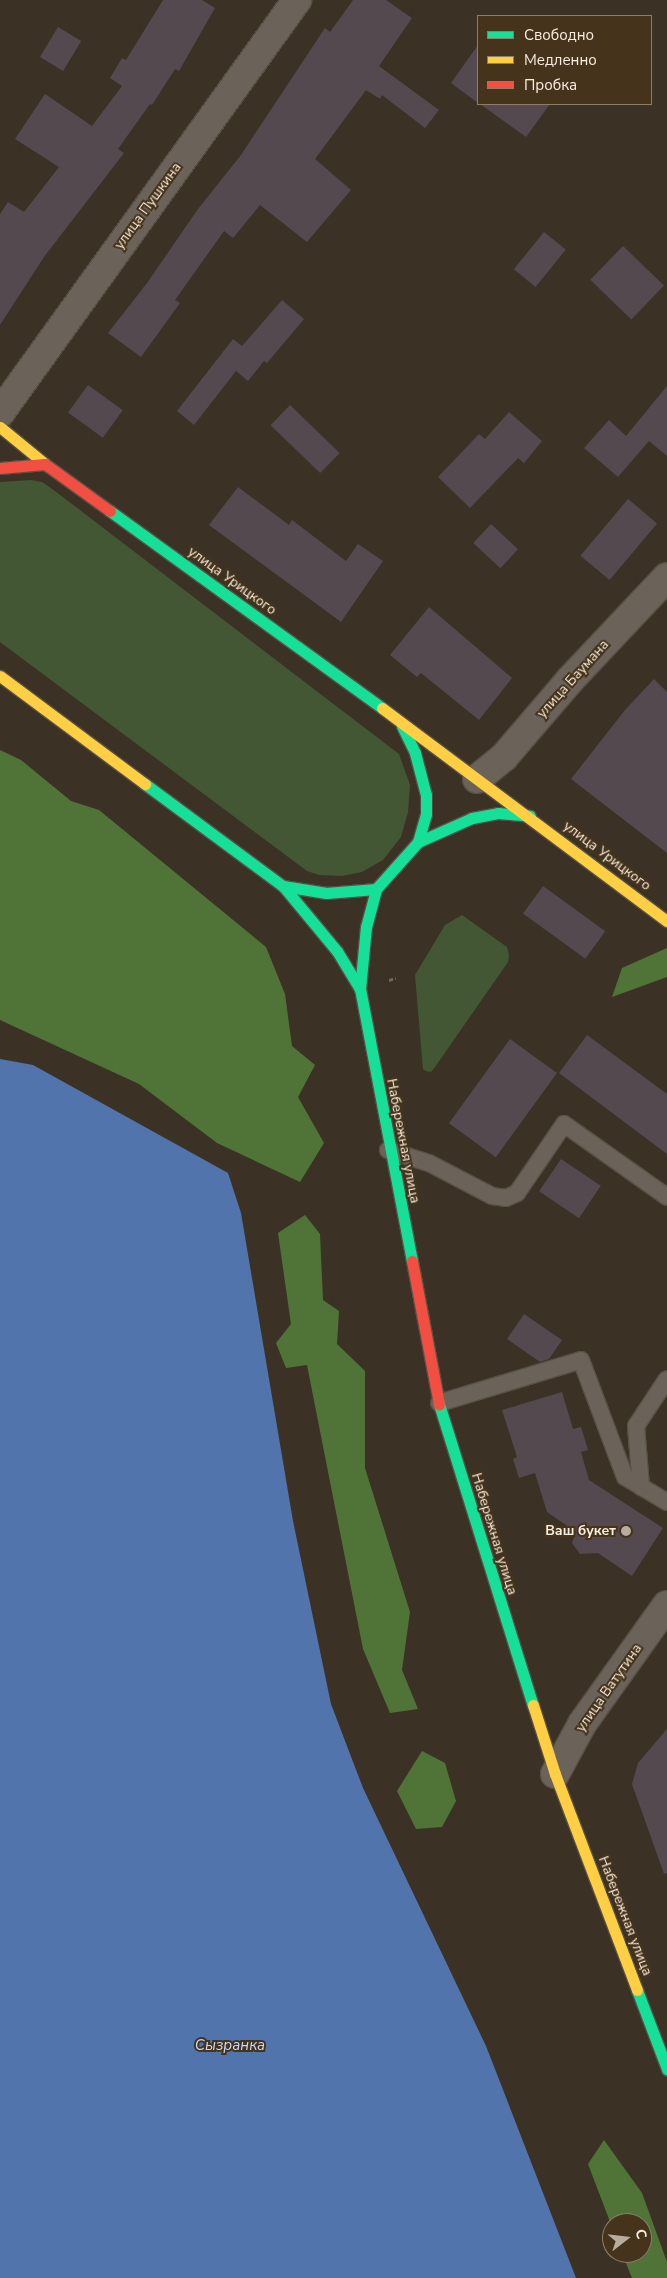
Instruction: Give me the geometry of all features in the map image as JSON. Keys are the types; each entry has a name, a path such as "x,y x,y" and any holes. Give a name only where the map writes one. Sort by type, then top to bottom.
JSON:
{"main road":[{"name":"улица Урицкого","path":"0,427 45,464 530,816 667,921"},
{"path":"0,468 45,464"},
{"path":"0,676 283,886 337,951 360,989"},
{"path":"401,723 415,753 426,795 426,814 418,842"},
{"path":"360,989 366,927 376,889 418,842 472,818 498,813 530,816"},
{"path":"283,886 326,893 376,889"},
{"name":"Набережная улица","path":"360,989 388,1150 439,1403 555,1774 667,2069"}],"street":[{"name":"улица Пушкина","path":"0,413 297,0"},
{"name":"улица Баумана","path":"478,779 504,757 570,680 667,577"},
{"name":"улица Ватутина","path":"555,1774 582,1724 667,1605"}],"lane":[{"path":"388,1150 430,1163 492,1196 506,1198 517,1193 564,1124 667,1197"},
{"path":"439,1403 581,1360 625,1477 667,1502"},
{"path":"641,1487 636,1426 667,1379"}],"green space":[{"path":"31,480 42,482 55,491 399,754 410,785 408,812 401,837 383,860 362,872 342,876 319,875 307,871 0,642 0,482"},
{"path":"0,750 21,760 71,801 99,810 266,947 285,994 292,1046 315,1065 298,1097 324,1143 300,1182 217,1143 139,1084 0,1020"},
{"path":"462,915 507,947 508,962 435,1067 431,1072 426,1071 423,1069 415,975 445,925"},
{"path":"667,948 667,977 612,997 622,968"},
{"path":"305,1215 320,1234 323,1300 339,1311 337,1344 365,1371 365,1468 410,1612 402,1670 418,1709 390,1713 363,1649 307,1365 286,1368 276,1343 291,1324 278,1233"},
{"path":"422,1751 445,1763 456,1801 442,1827 416,1829 397,1791"},
{"path":"604,2140 642,2193 649,2213 607,2213 588,2164"},
{"path":"652,2221 667,2262 667,2278 632,2278 626,2263 652,2263"}],"water":[{"name":"Сызранка","path":"0,1059 33,1065 228,1173 241,1213 293,1521 331,1704 363,1788 486,2046 576,2278 0,2278"}],"building":[{"path":"163,0 202,0 215,8 179,71 175,69 152,105 150,104 118,149 124,153 44,257 0,325 0,214 8,202 24,212 59,167 15,139 45,94 92,126 122,86 110,78 122,58 126,60"},
{"path":"353,0 386,0 412,18 379,66 439,110 425,128 382,95 380,99 366,90 315,159 351,190 307,242 260,205 233,238 224,231 175,300 180,303 141,357 108,333 147,283 198,209 241,155 325,28 330,32"},
{"path":"58,27 81,41 63,71 40,57"},
{"path":"477,46 477,102 451,83"},
{"path":"481,105 549,105 526,137"},
{"path":"544,232 566,250 536,287 514,269"},
{"path":"623,246 664,286 631,319 590,280"},
{"path":"282,300 304,319 267,363 264,361 248,381 236,371 194,425 177,411 233,339 242,346"},
{"path":"88,385 123,410 103,438 68,413"},
{"path":"667,386 667,456 649,441 618,477 584,448 609,420 626,436"},
{"path":"290,405 340,453 320,473 271,425"},
{"path":"509,412 542,441 524,463 518,458 470,508 438,477 479,434 485,439"},
{"path":"238,487 289,525 292,520 346,561 358,544 383,561 341,622 209,525"},
{"path":"628,499 657,523 610,580 580,556"},
{"path":"491,524 518,549 500,568 473,543"},
{"path":"429,607 512,678 479,720 421,673 417,677 390,655"},
{"path":"654,679 667,692 667,853 571,779 625,710"},
{"path":"543,886 605,931 585,959 523,914"},
{"path":"587,1035 667,1094 667,1154 559,1073"},
{"path":"510,1039 557,1073 496,1157 449,1123"},
{"path":"561,1159 601,1186 579,1218 539,1191"},
{"path":"524,1314 562,1340 549,1359 540,1362 507,1339"},
{"path":"562,1392 573,1429 581,1427 588,1450 581,1452 589,1480 663,1528 632,1576 598,1553 580,1554 572,1543 576,1532 547,1512 535,1473 519,1478 513,1459 517,1457 502,1410"},
{"path":"667,1729 667,1873 664,1874 632,1784 638,1763"}],"traffic: fast":[{"path":"110,511 382,708"},
{"path":"402,726 415,753 426,795 426,814 418,842"},
{"path":"145,784 283,886 337,951 360,989"},
{"path":"412,1261 360,989 366,927 376,889 418,842 472,818 498,813 530,816"},
{"path":"283,886 326,893 376,889"},
{"path":"439,1404 533,1705"},
{"path":"637,1990 667,2069"}],"traffic: slow":[{"path":"0,427 45,464"},
{"path":"0,676 145,784"},
{"path":"382,708 667,921"},
{"path":"533,1705 555,1774 637,1990"}],"traffic: jam":[{"path":"0,468 45,464 110,511"},
{"path":"412,1261 439,1404"}],"place":[{"name":"Ваш букет","path":"626,1531"}]}
